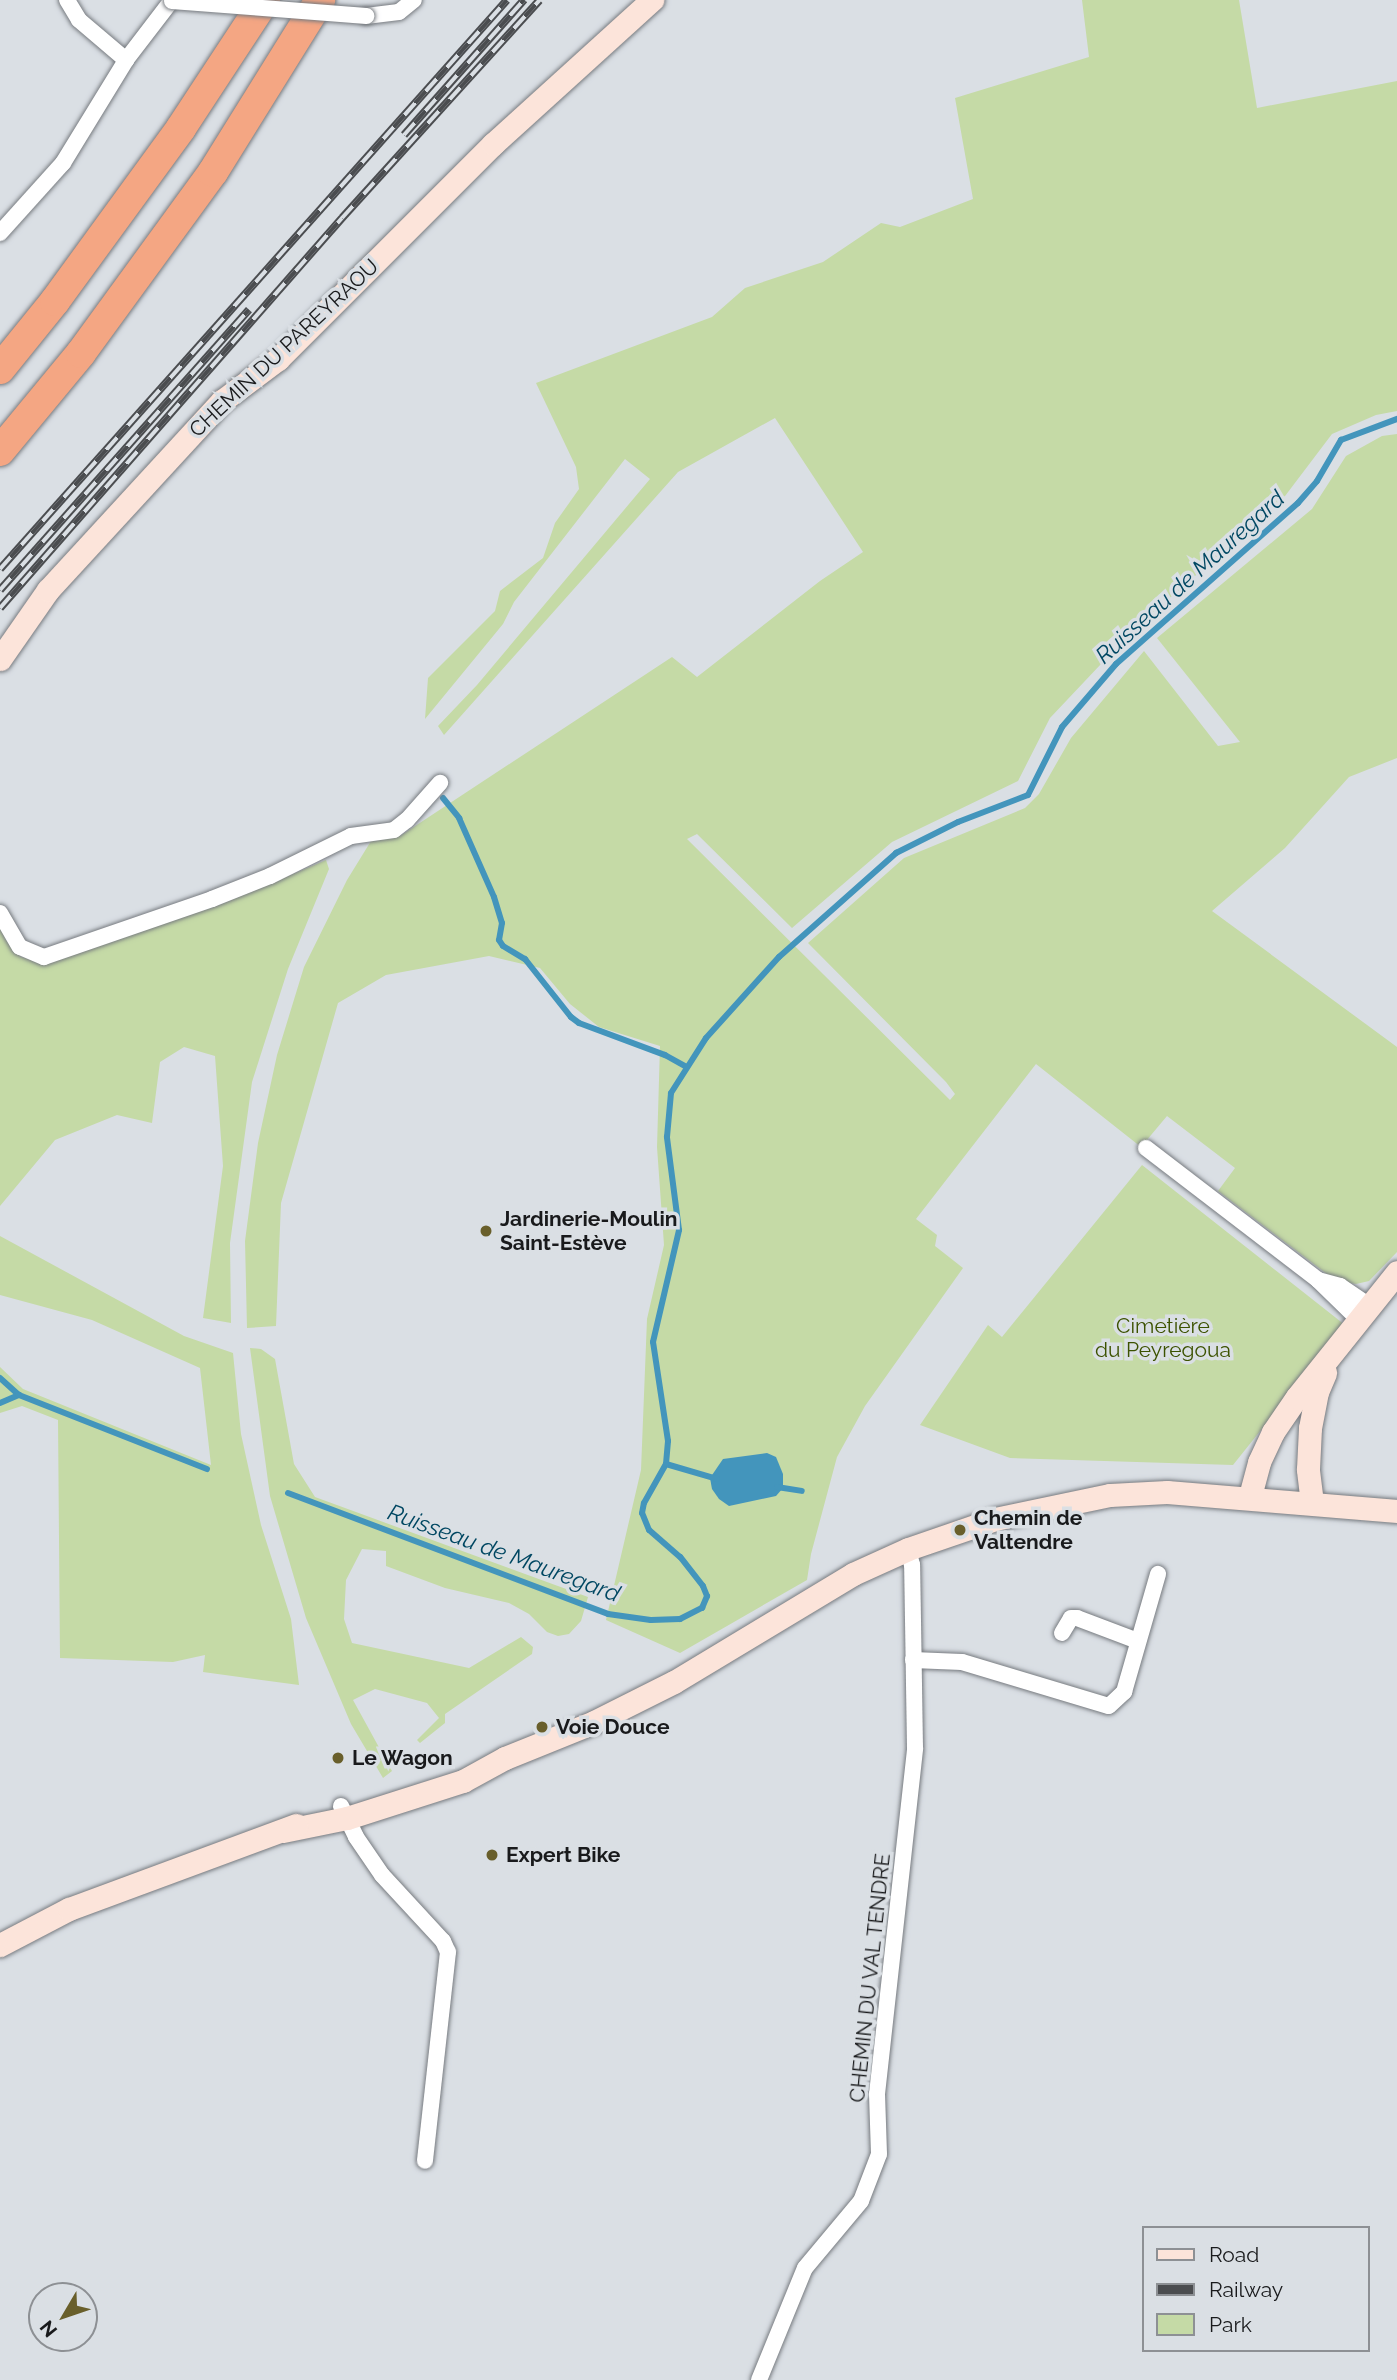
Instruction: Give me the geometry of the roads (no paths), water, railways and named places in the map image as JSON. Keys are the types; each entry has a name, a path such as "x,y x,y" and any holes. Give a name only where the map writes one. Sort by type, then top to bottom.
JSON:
{"highway":[{"path":"0,369 55,301 181,128 265,0"},
{"path":"0,451 81,354 213,172 320,0"}],"main road":[{"name":"CHEMIN DU PAREYRAOU","path":"0,659 48,590 222,401 278,359 493,144 652,0"},
{"path":"1250,1496 1259,1462 1285,1415 1397,1272"},
{"path":"1312,1503 1308,1469 1310,1428 1317,1392 1335,1351"},
{"path":"1285,1415 1310,1428"},
{"path":"0,1945 69,1909 283,1831 344,1812 463,1782 505,1758 594,1722 674,1682 853,1574 908,1549 995,1519 1110,1495 1167,1492 1250,1496 1397,1511"}],"street":[{"path":"66,0 79,20 125,60"},
{"path":"0,233 63,163 125,60 172,1 366,16 399,12 414,0"},
{"path":"0,913 20,947 44,957 212,899 270,876 351,836 394,830 407,820 440,783"},
{"path":"1146,1148 1365,1313"},
{"name":"CHEMIN DU VAL TENDRE","path":"760,2380 805,2268 866,2193 879,2154 877,2094 915,1748 912,1565 908,1549"},
{"path":"913,1660 962,1662 1109,1706 1124,1692 1158,1574"},
{"path":"1062,1633 1071,1618 1077,1618 1139,1641"},
{"path":"344,1812 382,1875 443,1941 448,1952 425,2161"}],"water":[{"path":"767,1453 776,1457 783,1474 783,1488 776,1496 729,1506 719,1499 712,1489 710,1478 723,1459"}],"waterway":[{"name":"Ruisseau de Mauregard","path":"288,1493 608,1614 651,1620 680,1619 702,1608 707,1596 703,1586 680,1557 649,1530 642,1513 644,1503 666,1464 668,1441 653,1342 679,1230 667,1137 671,1093 706,1038 779,957 896,853 958,822 1028,795 1062,727 1116,664 1298,503 1317,481 1341,440 1397,419"},
{"path":"443,798 459,818 494,897 502,923 499,940 503,946 525,959 571,1017 579,1023 665,1055 687,1067"},
{"path":"0,1378 19,1395"},
{"name":"Ruisseau de Mauregard","path":"0,1403 19,1395 207,1469"},
{"path":"666,1464 717,1479"},
{"path":"777,1487 802,1491"}],"railway":[{"path":"0,569 507,0"},
{"path":"404,135 524,0"},
{"path":"0,608 342,218 540,0"},
{"path":"0,590 249,310"}],"place":[{"name":"Jardinerie-Moulin Saint-Estève","path":"486,1231"},
{"name":"Chemin de Valtendre","path":"960,1530"},
{"name":"Voie Douce","path":"542,1727"},
{"name":"Le Wagon","path":"338,1758"},
{"name":"Expert Bike","path":"492,1855"}],"park label":[{"name":"Cimetière du Peyregoua","path":"1163,1338"}]}
